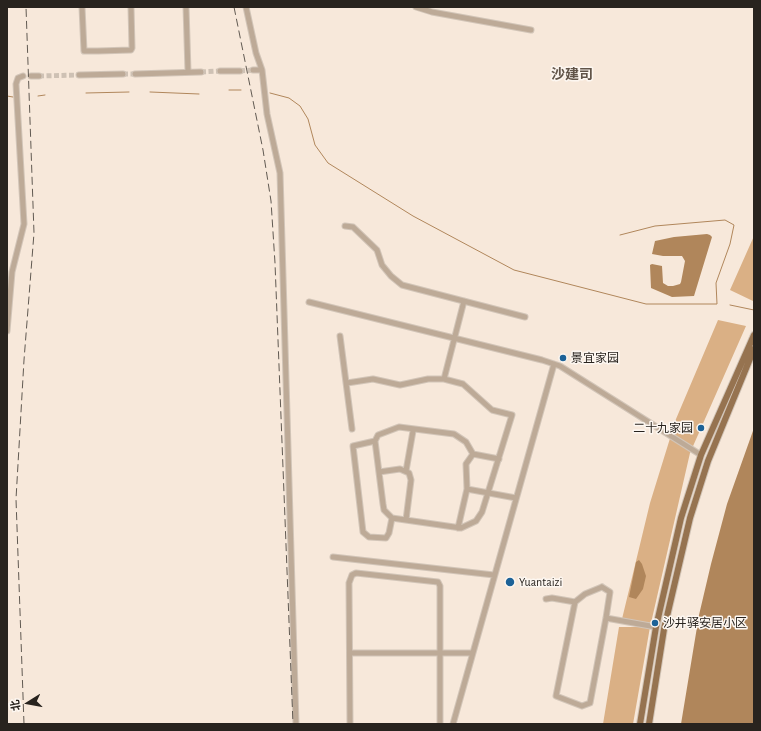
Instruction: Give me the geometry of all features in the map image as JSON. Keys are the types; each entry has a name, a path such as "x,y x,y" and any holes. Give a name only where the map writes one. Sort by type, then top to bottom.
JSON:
{"main road":[{"path":"640,724 656,627 681,518 701,455 754,335"},
{"path":"650,724 664,629 690,518 708,462 754,349"}],"street":[{"path":"82,7 84,51 98,51 131,50 131,7"},
{"path":"186,7 188,72"},
{"path":"246,7 256,53 262,70 267,114 280,173 296,724"},
{"path":"416,7 432,12 531,30"},
{"path":"253,70 262,70"},
{"path":"220,71 240,71"},
{"path":"135,74 201,72"},
{"path":"79,75 123,74"},
{"path":"7,331 12,272 24,224 16,84 18,78 23,76"},
{"path":"31,76 39,76"},
{"path":"345,226 353,227 378,250 382,265 391,276 402,285 525,317"},
{"path":"444,379 464,301"},
{"path":"309,302 542,360 560,366 701,455"},
{"path":"340,336 352,429"},
{"path":"453,724 554,364"},
{"path":"347,383 373,379 400,385 428,379 444,379 462,384 492,410 512,415 499,459 482,512 476,522 458,528 392,518 384,510 375,441 378,436 388,430 399,427 413,430 454,434 466,442 473,454 499,459"},
{"path":"406,520 411,480 406,471 413,430"},
{"path":"375,441 353,446 363,532 369,537 386,538 389,533 392,518"},
{"path":"458,528 467,489 465,470 466,464 473,454"},
{"path":"379,472 400,469 406,471"},
{"path":"467,489 488,493 493,492 516,498"},
{"path":"333,557 494,575"},
{"path":"350,724 350,583 352,575 356,573 438,582 440,586 440,724"},
{"path":"602,587 610,592 606,618 590,703 582,706 556,696 574,602 585,594 602,587"},
{"path":"546,599 552,598 574,602"},
{"path":"606,618 656,627"},
{"path":"350,653 472,653"}],"shaded area":[{"path":"707,234 712,237 694,296 672,297 651,288 650,265 662,266 663,283 668,286 673,286 680,284 681,282 685,261 682,256 663,256 652,254 655,241 674,237"},
{"path":"754,236 754,298 753,301 730,290"},
{"path":"718,320 746,326 690,453 651,623 622,619 650,503 676,419"},
{"path":"754,428 754,724 681,724 699,615 711,564 727,504"},
{"path":"639,560 646,576 643,589 636,599 629,597 636,562"},
{"path":"619,627 650,627 633,724 603,724"}],"waterway":[{"path":"229,90 241,90"},
{"path":"86,93 129,92"},
{"path":"150,92 199,94"},
{"path":"270,93 289,98 300,106 308,119 315,145 328,163 413,216 514,270 646,304 717,304 716,283 730,244 734,225 725,220 655,226 620,235"},
{"path":"38,96 45,95"},
{"path":"7,96 13,97"},
{"path":"730,305 754,310"}],"tunnel":[{"path":"240,71 253,70"},
{"path":"201,72 220,71"},
{"path":"123,74 135,74"},
{"path":"39,76 79,75"}],"railway":[{"path":"24,724 16,499 24,360 34,233 26,7"},
{"path":"234,7 263,150 271,201 275,263 293,724"}],"place":[{"name":"景宜家园","path":"563,358"},
{"name":"二十九家园","path":"701,428"},
{"name":"Yuantaizi","path":"510,582"},
{"name":"沙井驿安居小区","path":"655,623"}],"district":[{"name":"沙建司","path":"572,75"}]}
